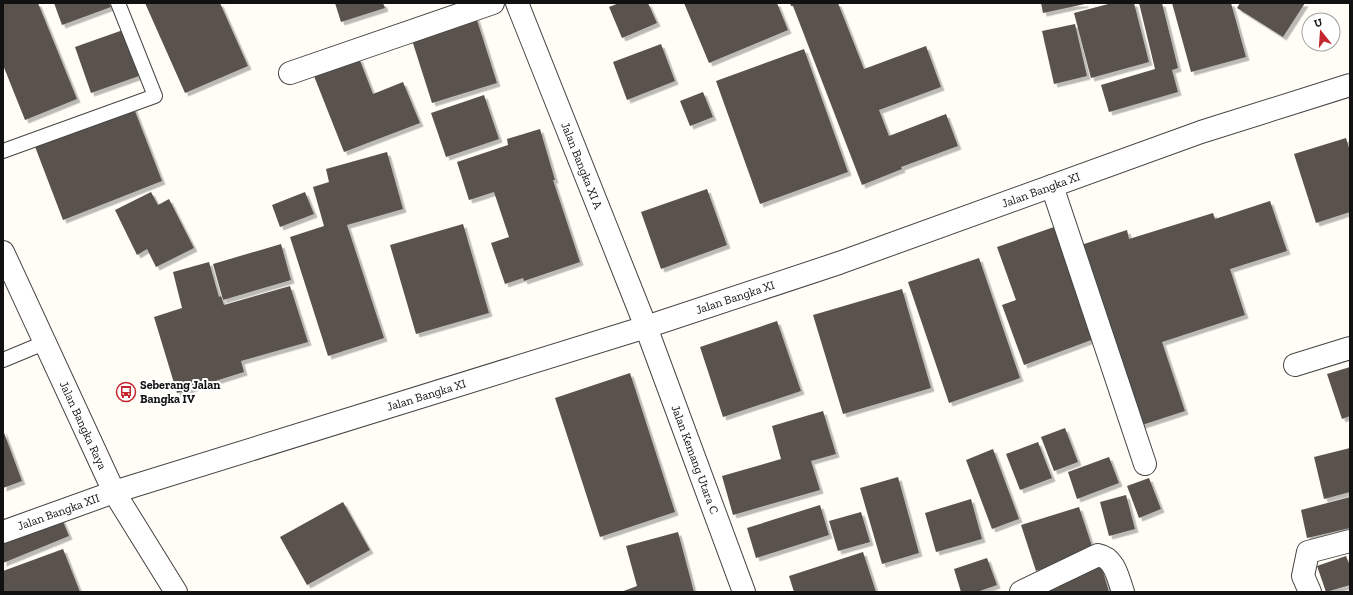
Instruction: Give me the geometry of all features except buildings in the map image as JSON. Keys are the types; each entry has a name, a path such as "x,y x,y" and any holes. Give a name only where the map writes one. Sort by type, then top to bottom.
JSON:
{"street":[{"path":"290,73 493,3"},
{"name":"Jalan Bangka XI A","path":"518,3 646,328"},
{"name":"Jalan Bangka XI","path":"114,492 646,328 839,262 1201,132 1350,85"},
{"path":"1052,186 1146,464"},
{"name":"Jalan Bangka Raya","path":"3,252 114,492 176,592"},
{"name":"Jalan Kemang Utara C","path":"646,328 744,592"},
{"path":"1294,365 1350,348"},
{"name":"Jalan Bangka XII","path":"3,532 114,492"},
{"path":"1310,592 1303,576 1308,552 1350,541"},
{"path":"1021,592 1098,555 1106,556 1113,564 1123,592"}],"lane":[{"path":"3,151 155,96 118,3"},
{"path":"3,360 44,343"}],"place":[{"name":"Seberang Jalan Bangka IV","path":"126,392"}]}
